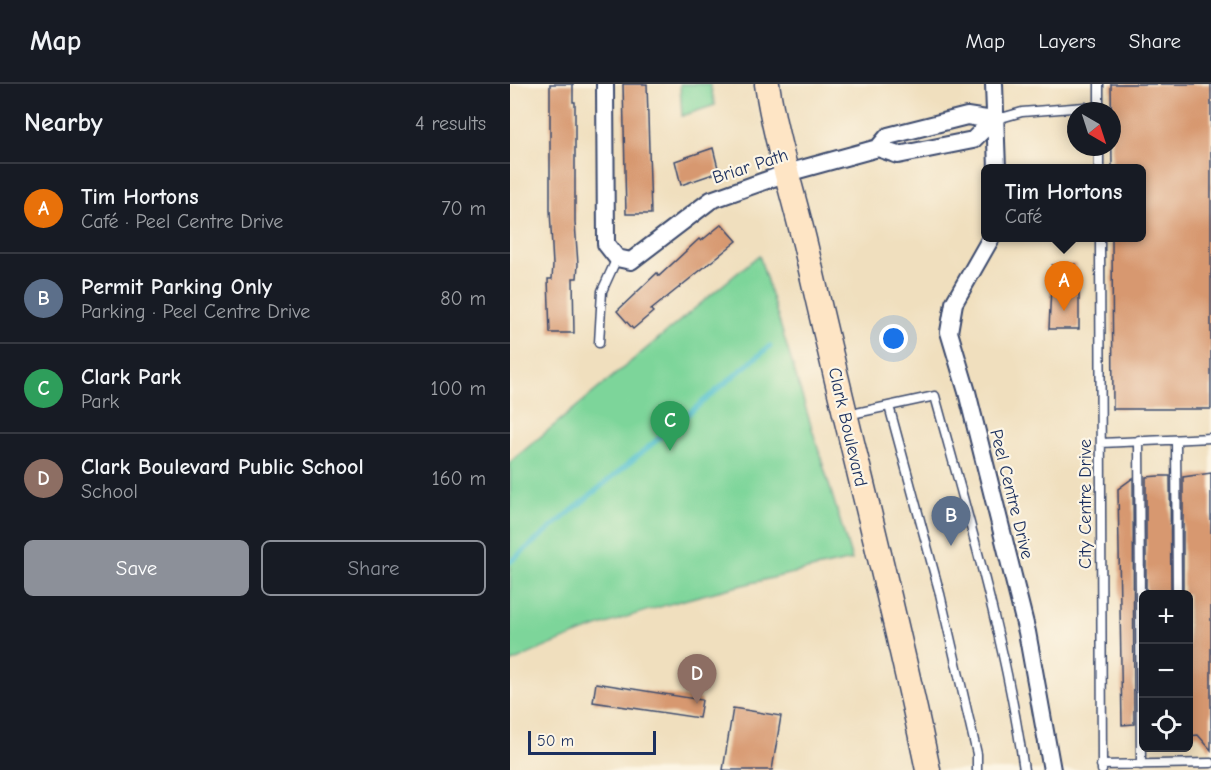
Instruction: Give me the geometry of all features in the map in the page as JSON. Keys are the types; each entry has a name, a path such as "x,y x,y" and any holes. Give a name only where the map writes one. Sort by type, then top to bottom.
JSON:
{"street":[{"path":"605,84 606,244 616,258"},
{"name":"Clark Boulevard","path":"767,84 847,415 928,770"},
{"path":"994,84 993,120 997,164"},
{"name":"Briar Path","path":"878,148 888,136 967,116 993,120"},
{"name":"Briar Path","path":"616,258 632,261 711,200 787,173 878,148 898,154 973,140 993,120"},
{"name":"Peel Centre Drive","path":"988,242 954,303 949,332 967,392 1027,632 1052,770"}],"lane":[{"path":"1099,84 1099,102"},
{"path":"993,120 1022,112 1067,108"},
{"name":"City Centre Drive","path":"1100,242 1102,768"},
{"path":"599,343 602,291 616,258"},
{"path":"847,415 935,396 991,599 1018,727 1024,770"},
{"path":"890,406 940,594 977,754 977,770"},
{"path":"1101,443 1211,438"},
{"path":"1139,440 1142,698"},
{"path":"1176,440 1177,590"},
{"path":"1141,752 1141,765"},
{"path":"1102,768 1211,763"}],"green space":[{"path":"680,84 710,84 715,105 682,116"},
{"path":"759,255 852,560 721,590 635,614 510,663 510,462"}],"building":[{"path":"550,84 573,84 573,102 575,102 575,223 578,264 577,278 573,278 574,333 550,333 548,279 552,279 553,265 550,210"},
{"path":"623,84 647,84 651,214 626,214"},
{"path":"1111,84 1211,84 1211,409 1113,409 1112,242 1146,242 1146,164 1112,164 1112,156 1121,156 1121,102 1111,102"},
{"path":"713,148 719,172 681,185 675,161"},
{"path":"722,224 737,241 651,310 653,312 633,329 617,311 657,273 659,276 699,239 701,241"},
{"path":"1075,264 1079,274 1079,329 1049,329 1052,265"},
{"path":"1211,473 1211,750 1198,735 1193,736 1193,590 1183,590 1183,477"},
{"path":"1170,476 1171,590 1146,590 1146,477"},
{"path":"1133,478 1134,724 1122,725 1118,489"},
{"path":"596,683 702,700 699,718 593,702"},
{"path":"733,708 781,716 772,770 723,770"}],"waterway":[{"path":"510,562 770,346"}],"place":[{"name":"Tim Hortons","path":"1064,311"},
{"name":"Clark Park","path":"670,451"},
{"name":"Permit Parking Only","path":"951,546"},
{"name":"Clark Boulevard Public School","path":"697,704"}]}
